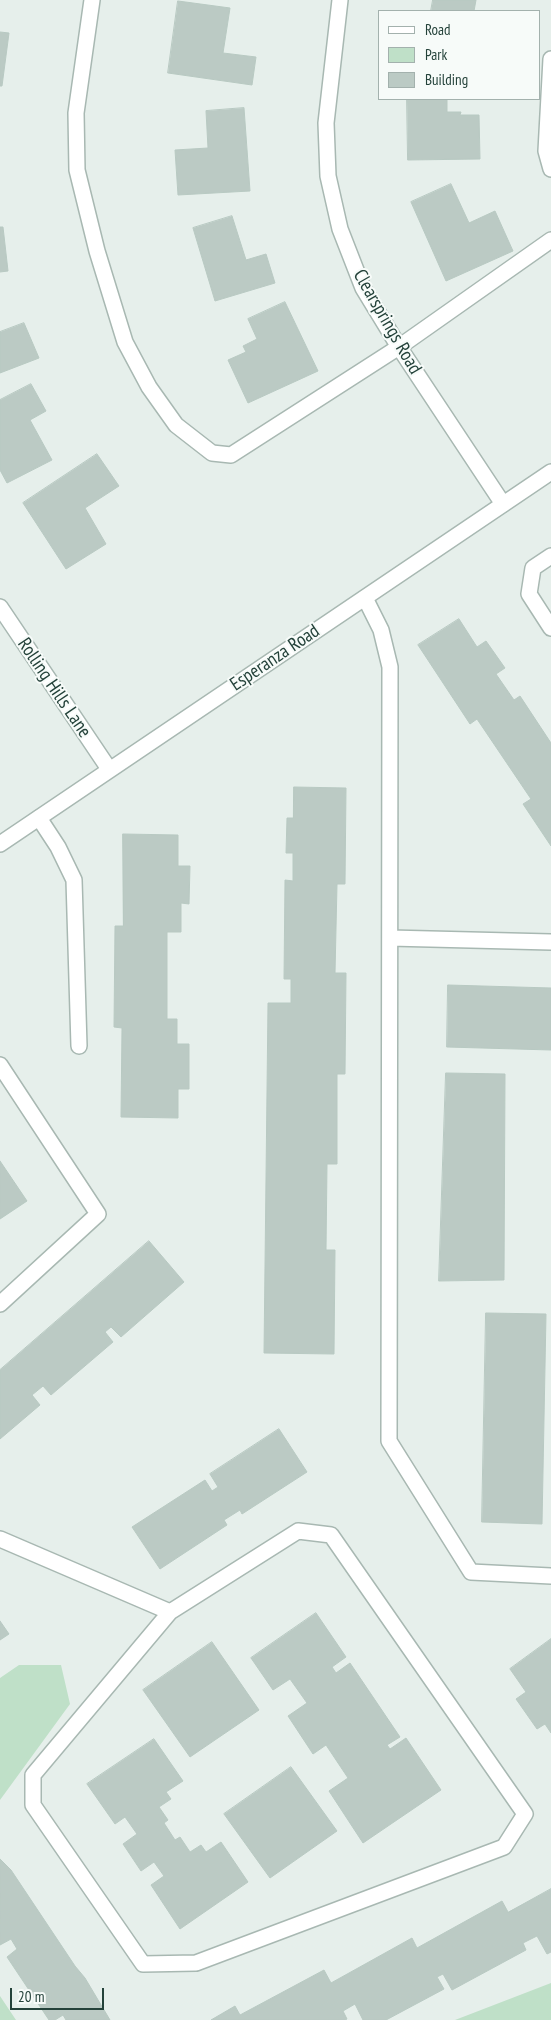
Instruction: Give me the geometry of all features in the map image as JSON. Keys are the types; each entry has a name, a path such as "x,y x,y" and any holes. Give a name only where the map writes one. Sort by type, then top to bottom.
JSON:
{"street":[{"path":"92,0 76,113 77,170 97,252 125,342 150,387 176,425 212,453 231,455 399,347 551,240"},
{"name":"Clearsprings Road","path":"340,0 326,123 328,176 340,229 363,288 399,347 502,504"},
{"path":"551,59 546,151 551,169"},
{"name":"Esperanza Road","path":"0,844 551,472"},
{"path":"551,556 534,568 528,594 551,628"},
{"path":"365,598 381,630 390,668 389,1441 471,1572 551,1576"},
{"name":"Rolling Hills Lane","path":"0,606 109,770"},
{"path":"39,818 58,846 74,880 79,1046"},
{"path":"390,938 551,942"},
{"path":"0,1065 98,1214 0,1304"},
{"path":"298,1531 330,1535 525,1814 504,1847 196,1963 143,1964 34,1805 33,1775 170,1612 298,1531"},
{"path":"0,1540 170,1612"}],"green space":[{"path":"19,1665 61,1665 70,1704 0,1800 0,1678"},
{"path":"551,1983 551,2020 455,2020"},
{"path":"0,1996 16,2020 0,2020"}],"building":[{"path":"433,0 476,0 474,10 431,10"},
{"path":"178,1 230,8 223,53 256,57 252,85 168,73"},
{"path":"0,32 9,33 2,86 0,86"},
{"path":"407,100 447,100 447,112 461,112 460,115 479,115 480,159 408,160"},
{"path":"244,108 250,191 178,195 175,150 208,148 206,111"},
{"path":"451,184 469,223 495,211 513,251 446,281 411,202"},
{"path":"232,216 246,260 266,254 275,283 215,301 193,228"},
{"path":"0,227 3,227 8,271 0,272"},
{"path":"285,302 318,371 248,403 228,360 246,352 243,346 257,339 248,319"},
{"path":"24,323 39,358 0,373 0,332"},
{"path":"31,384 46,411 30,420 52,460 7,483 0,470 0,400"},
{"path":"97,454 119,486 85,508 106,544 66,569 23,503"},
{"path":"459,619 477,647 486,641 505,668 496,674 514,700 520,696 551,743 551,846 523,804 531,799 477,719 470,724 418,645"},
{"path":"294,787 346,788 345,884 337,884 335,973 346,973 345,1074 337,1074 337,1164 327,1164 326,1250 335,1250 334,1354 264,1353 268,1003 291,1003 291,979 284,979 285,880 293,881 293,853 286,853 287,818 293,818"},
{"path":"123,834 178,835 178,866 190,866 189,904 181,903 181,932 167,932 167,1019 177,1019 177,1044 189,1044 189,1089 178,1089 178,1118 121,1117 122,1028 114,1027 115,926 123,926"},
{"path":"448,985 551,988 551,1050 447,1047"},
{"path":"446,1073 505,1074 504,1280 439,1281"},
{"path":"0,1161 27,1201 0,1219"},
{"path":"149,1241 184,1282 121,1337 111,1327 105,1332 113,1342 51,1395 43,1386 32,1395 40,1405 0,1439 0,1370"},
{"path":"486,1313 546,1314 542,1524 482,1522"},
{"path":"279,1429 307,1472 242,1514 240,1510 224,1520 227,1525 160,1569 132,1527 205,1480 212,1491 218,1487 210,1474"},
{"path":"316,1613 346,1657 332,1667 336,1673 350,1663 400,1737 387,1745 390,1749 406,1738 441,1790 363,1843 329,1791 348,1778 326,1745 313,1754 288,1716 307,1703 290,1679 273,1690 251,1658"},
{"path":"0,1621 9,1634 0,1640"},
{"path":"551,1639 551,1733 545,1724 537,1729 516,1699 526,1692 510,1669"},
{"path":"212,1642 259,1710 190,1757 143,1690"},
{"path":"154,1739 183,1781 166,1792 171,1799 159,1807 168,1820 164,1823 175,1840 180,1837 190,1852 201,1845 206,1852 221,1842 248,1882 180,1929 151,1885 164,1876 154,1862 141,1871 123,1844 137,1834 125,1817 115,1824 87,1784"},
{"path":"291,1767 337,1831 270,1878 224,1814"},
{"path":"0,1859 11,1870 85,1978 110,2020 66,2020 63,2015 55,2020 49,2020 7,1957 17,1949 11,1939 0,1945"},
{"path":"551,1889 551,1952 547,1954 537,1936 523,1943 526,1950 452,1990 443,1974 437,1977 444,1989 386,2020 363,2020 355,2004 343,2011 347,2019 345,2020 211,2020 235,2006 240,2015 324,1970 331,1983 412,1938 417,1948 502,1901 508,1912"}]}
